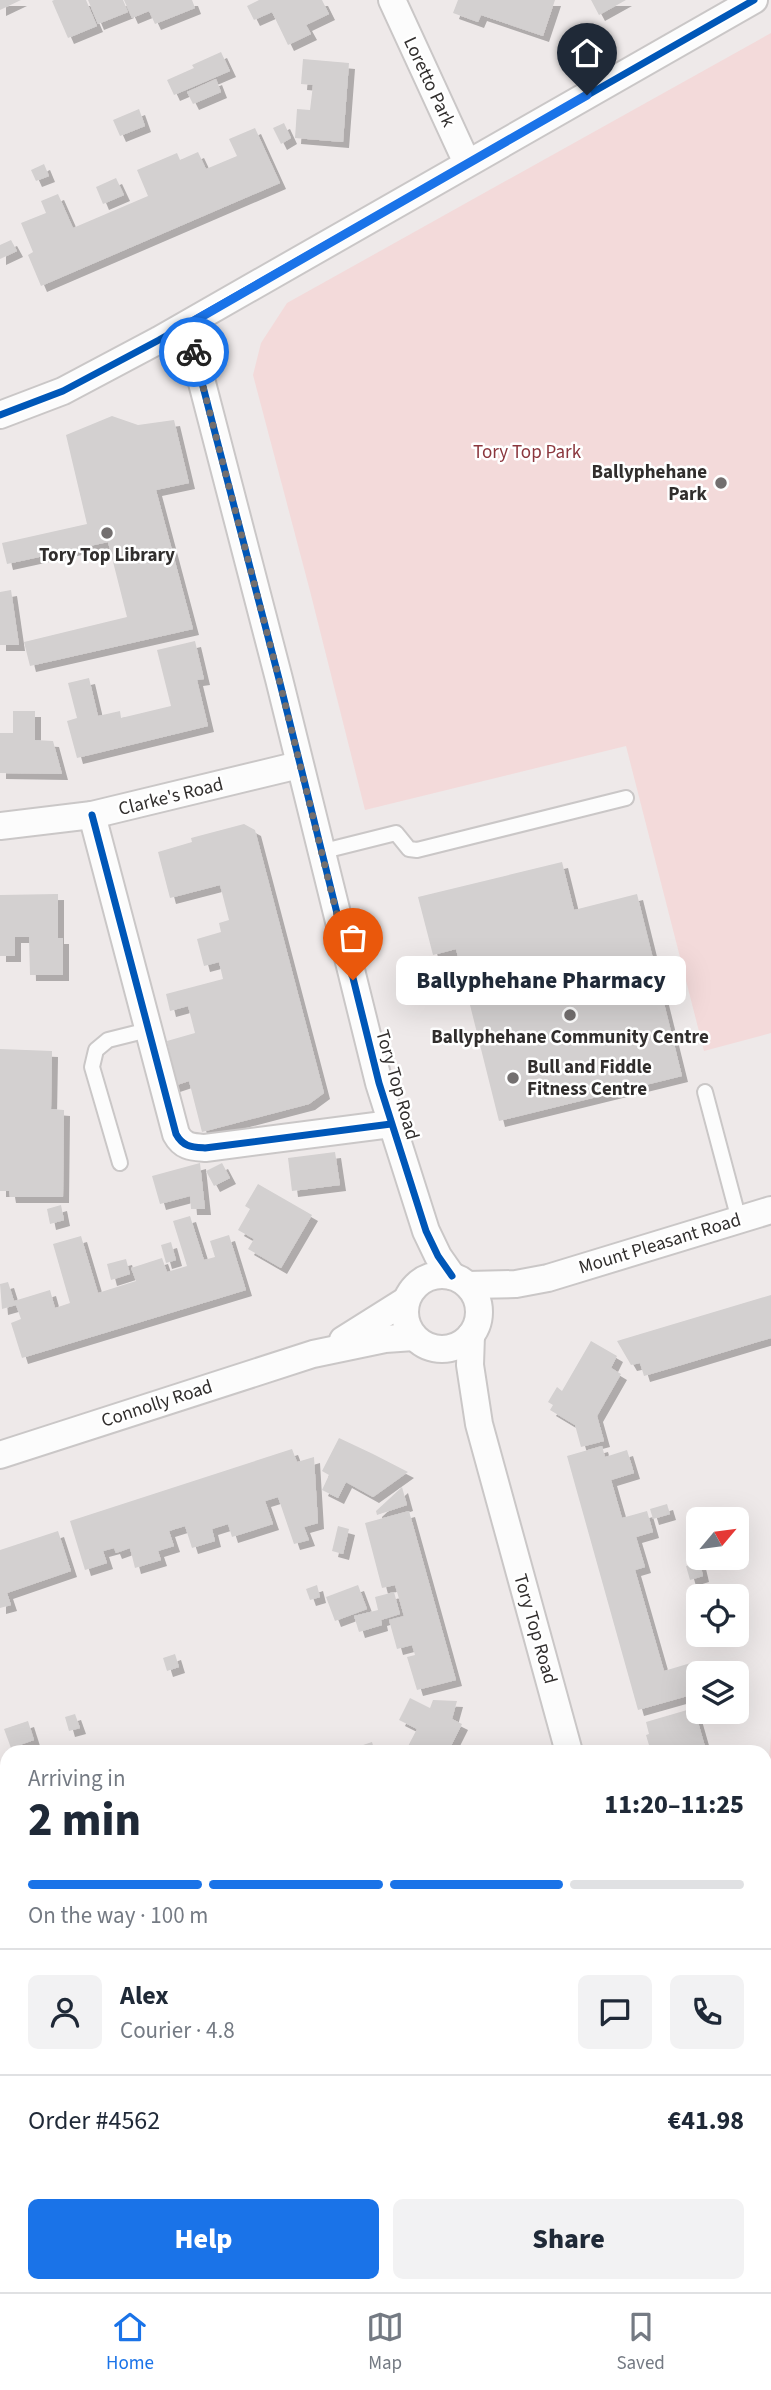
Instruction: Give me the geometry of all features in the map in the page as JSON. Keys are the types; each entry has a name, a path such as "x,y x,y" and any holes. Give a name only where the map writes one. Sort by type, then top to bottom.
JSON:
{"street":[{"name":"Loretto Park","path":"392,0 467,163"},
{"path":"0,415 63,391 187,325 754,0"},
{"name":"Tory Top Road","path":"187,325 391,1124 426,1231 438,1256 460,1280"},
{"name":"Clarke's Road","path":"0,826 92,815 299,765"},
{"path":"92,815 180,1142 188,1147 205,1148 391,1124"},
{"name":"Tory Top Road","path":"407,1297 418,1262 412,1189"},
{"name":"Mount Pleasant Road","path":"548,1278 771,1210"},
{"path":"440,1274 460,1280 516,1284 548,1278 496,1303 462,1344 450,1348 438,1349 420,1341 405,1320 407,1297 418,1282 428,1276 440,1274"},
{"path":"460,1280 475,1294 475,1326"},
{"name":"Connolly Road","path":"313,1354 354,1335 407,1297"},
{"name":"Tory Top Road","path":"475,1326 470,1365 479,1424 567,1745"},
{"name":"Connolly Road","path":"0,1455 313,1354 385,1339 420,1341"},
{"name":"Tory Top Road","path":"420,1341 451,1366 464,1388 479,1424"}],"lane":[{"path":"320,852 396,833 409,849 417,850 626,797"},
{"path":"120,1163 92,1067 96,1050 108,1040 148,1030"},
{"path":"705,1091 739,1220"}],"green space":[{"name":"Tory Top Park","path":"771,33 771,1033 704,1051 626,746 365,810 253,375 261,343 287,303"}],"building":[{"path":"0,0 21,0 0,10"},
{"path":"86,0 97,26 68,38 52,1"},
{"path":"88,0 123,0 128,12 98,24"},
{"path":"124,0 192,0 195,8 155,24 149,11 132,18"},
{"path":"259,0 322,0 329,14 306,25 311,34 288,45 272,12 254,20 247,6"},
{"path":"458,0 555,0 543,36 481,15 478,22 453,13"},
{"path":"591,0 626,0 599,15"},
{"path":"221,52 230,71 174,95 167,80"},
{"path":"303,59 349,63 343,142 295,138 297,109 310,110 313,85 301,84"},
{"path":"216,79 221,92 193,104 187,92"},
{"path":"139,109 145,126 120,136 113,120"},
{"path":"284,123 291,138 281,144 273,128"},
{"path":"255,128 280,183 41,286 28,255 33,252 21,223 46,213 41,201 58,194 73,228 148,196 137,170 177,153 180,160 198,152 206,169 237,156 229,139"},
{"path":"44,164 49,176 36,181 31,170"},
{"path":"116,178 124,195 103,204 96,187"},
{"path":"11,240 17,251 0,259 0,245"},
{"name":"Tory Top Library","path":"112,416 138,425 174,420 189,483 156,490 193,629 30,666 24,642 127,617 108,542 7,564 2,543 87,524 66,435"},
{"path":"11,590 19,645 0,645 0,592"},
{"path":"195,641 204,679 197,680 208,726 77,758 67,721 77,718 68,683 89,678 98,716 120,711 121,718 171,706 157,650"},
{"path":"13,711 35,711 35,740 53,741 62,774 0,773 0,733 13,733"},
{"path":"244,824 255,830 324,1093 309,1104 202,1132 189,1081 174,1086 169,1068 173,1067 167,1041 195,1033 188,1006 170,1011 166,994 223,979 219,962 204,966 197,939 221,932 219,923 229,920 220,885 170,898 158,852 192,842 191,838"},
{"name":"Ballyphehane Community Centre","path":"562,862 574,910 637,894 682,1076 499,1121 456,949 433,955 418,897"},
{"path":"58,894 58,938 63,938 63,975 30,975 29,937 15,937 15,956 0,956 0,895"},
{"path":"0,1049 52,1051 51,1109 64,1110 63,1197 10,1197 9,1191 0,1191"},
{"path":"335,1152 340,1185 292,1191 288,1158"},
{"path":"200,1163 205,1209 191,1209 190,1196 160,1204 152,1176"},
{"path":"222,1163 230,1178 214,1186 206,1171"},
{"path":"258,1184 312,1215 281,1268 248,1249 254,1239 238,1230 250,1209 245,1206"},
{"path":"61,1205 64,1220 50,1224 47,1209"},
{"path":"190,1216 204,1260 215,1257 210,1241 229,1235 246,1290 22,1358 11,1323 21,1319 16,1305 2,1309 0,1284 8,1282 14,1301 50,1290 55,1308 70,1303 53,1244 81,1236 98,1293 136,1281 131,1268 162,1258 167,1272 187,1266 173,1221"},
{"path":"171,1242 176,1260 166,1263 161,1245"},
{"path":"126,1259 130,1274 111,1280 107,1264"},
{"path":"771,1295 771,1338 678,1366 644,1376 640,1363 631,1365 617,1341"},
{"path":"591,1341 617,1356 611,1368 621,1374 597,1416 604,1441 581,1447 575,1425 550,1410 553,1405 548,1402 557,1387 562,1391"},
{"path":"339,1438 408,1472 373,1497 346,1482 338,1498 322,1490 329,1475 322,1471"},
{"path":"602,1446 605,1457 627,1450 634,1473 611,1480 622,1518 647,1511 653,1532 636,1537 645,1567 635,1570 664,1671 686,1664 686,1696 638,1710 567,1456"},
{"path":"292,1449 297,1462 314,1457 318,1523 304,1527 309,1540 294,1544 278,1497 265,1501 273,1524 232,1537 228,1524 212,1529 215,1541 192,1548 185,1526 169,1531 174,1546 158,1551 161,1560 135,1568 130,1548 116,1553 114,1548 103,1551 107,1563 85,1570 70,1521"},
{"path":"402,1487 407,1505 377,1515 376,1511"},
{"path":"667,1504 670,1514 653,1519 650,1509"},
{"path":"409,1511 456,1680 417,1690 407,1657 415,1655 412,1645 397,1649 389,1620 404,1616 395,1585 382,1588 365,1523"},
{"path":"338,1526 349,1529 343,1554 332,1551"},
{"path":"58,1531 71,1571 7,1593 11,1605 0,1608 0,1550"},
{"path":"687,1570 702,1570 703,1576 690,1580"},
{"path":"317,1585 320,1597 310,1600 306,1589"},
{"path":"358,1585 367,1609 335,1621 326,1597"},
{"path":"394,1592 400,1614 381,1620 382,1625 359,1632 354,1616 378,1610 375,1597"},
{"path":"175,1654 179,1667 167,1671 163,1658"},
{"path":"410,1698 430,1708 433,1700 457,1701 452,1719 462,1724 452,1745 409,1745 417,1729 399,1720"},
{"path":"686,1710 686,1724 699,1724 705,1745 649,1745 646,1735 649,1734 646,1722"},
{"path":"75,1714 80,1728 69,1731 65,1717"},
{"path":"28,1721 34,1740 10,1745 4,1729"}],"cycle path":[{"path":"0,415 63,391 159,340 754,0"},
{"path":"187,325 279,679 379,1083 426,1231 438,1256 452,1276"},
{"path":"92,815 176,1134 182,1142 192,1147 205,1148 391,1124"}],"way so far":[{"path":"194,352 279,679 353,980"}],"place":[{"name":"Ballyphehane Park","path":"721,483"},
{"name":"Tory Top Library","path":"107,533"},
{"name":"Ballyphehane Pharmacy","path":"353,980"},
{"name":"Ballyphehane Community Centre","path":"570,1015"},
{"name":"Bull and Fiddle Fitness Centre","path":"513,1078"}],"route":[{"path":"194,352 187,325 587,95"}]}
